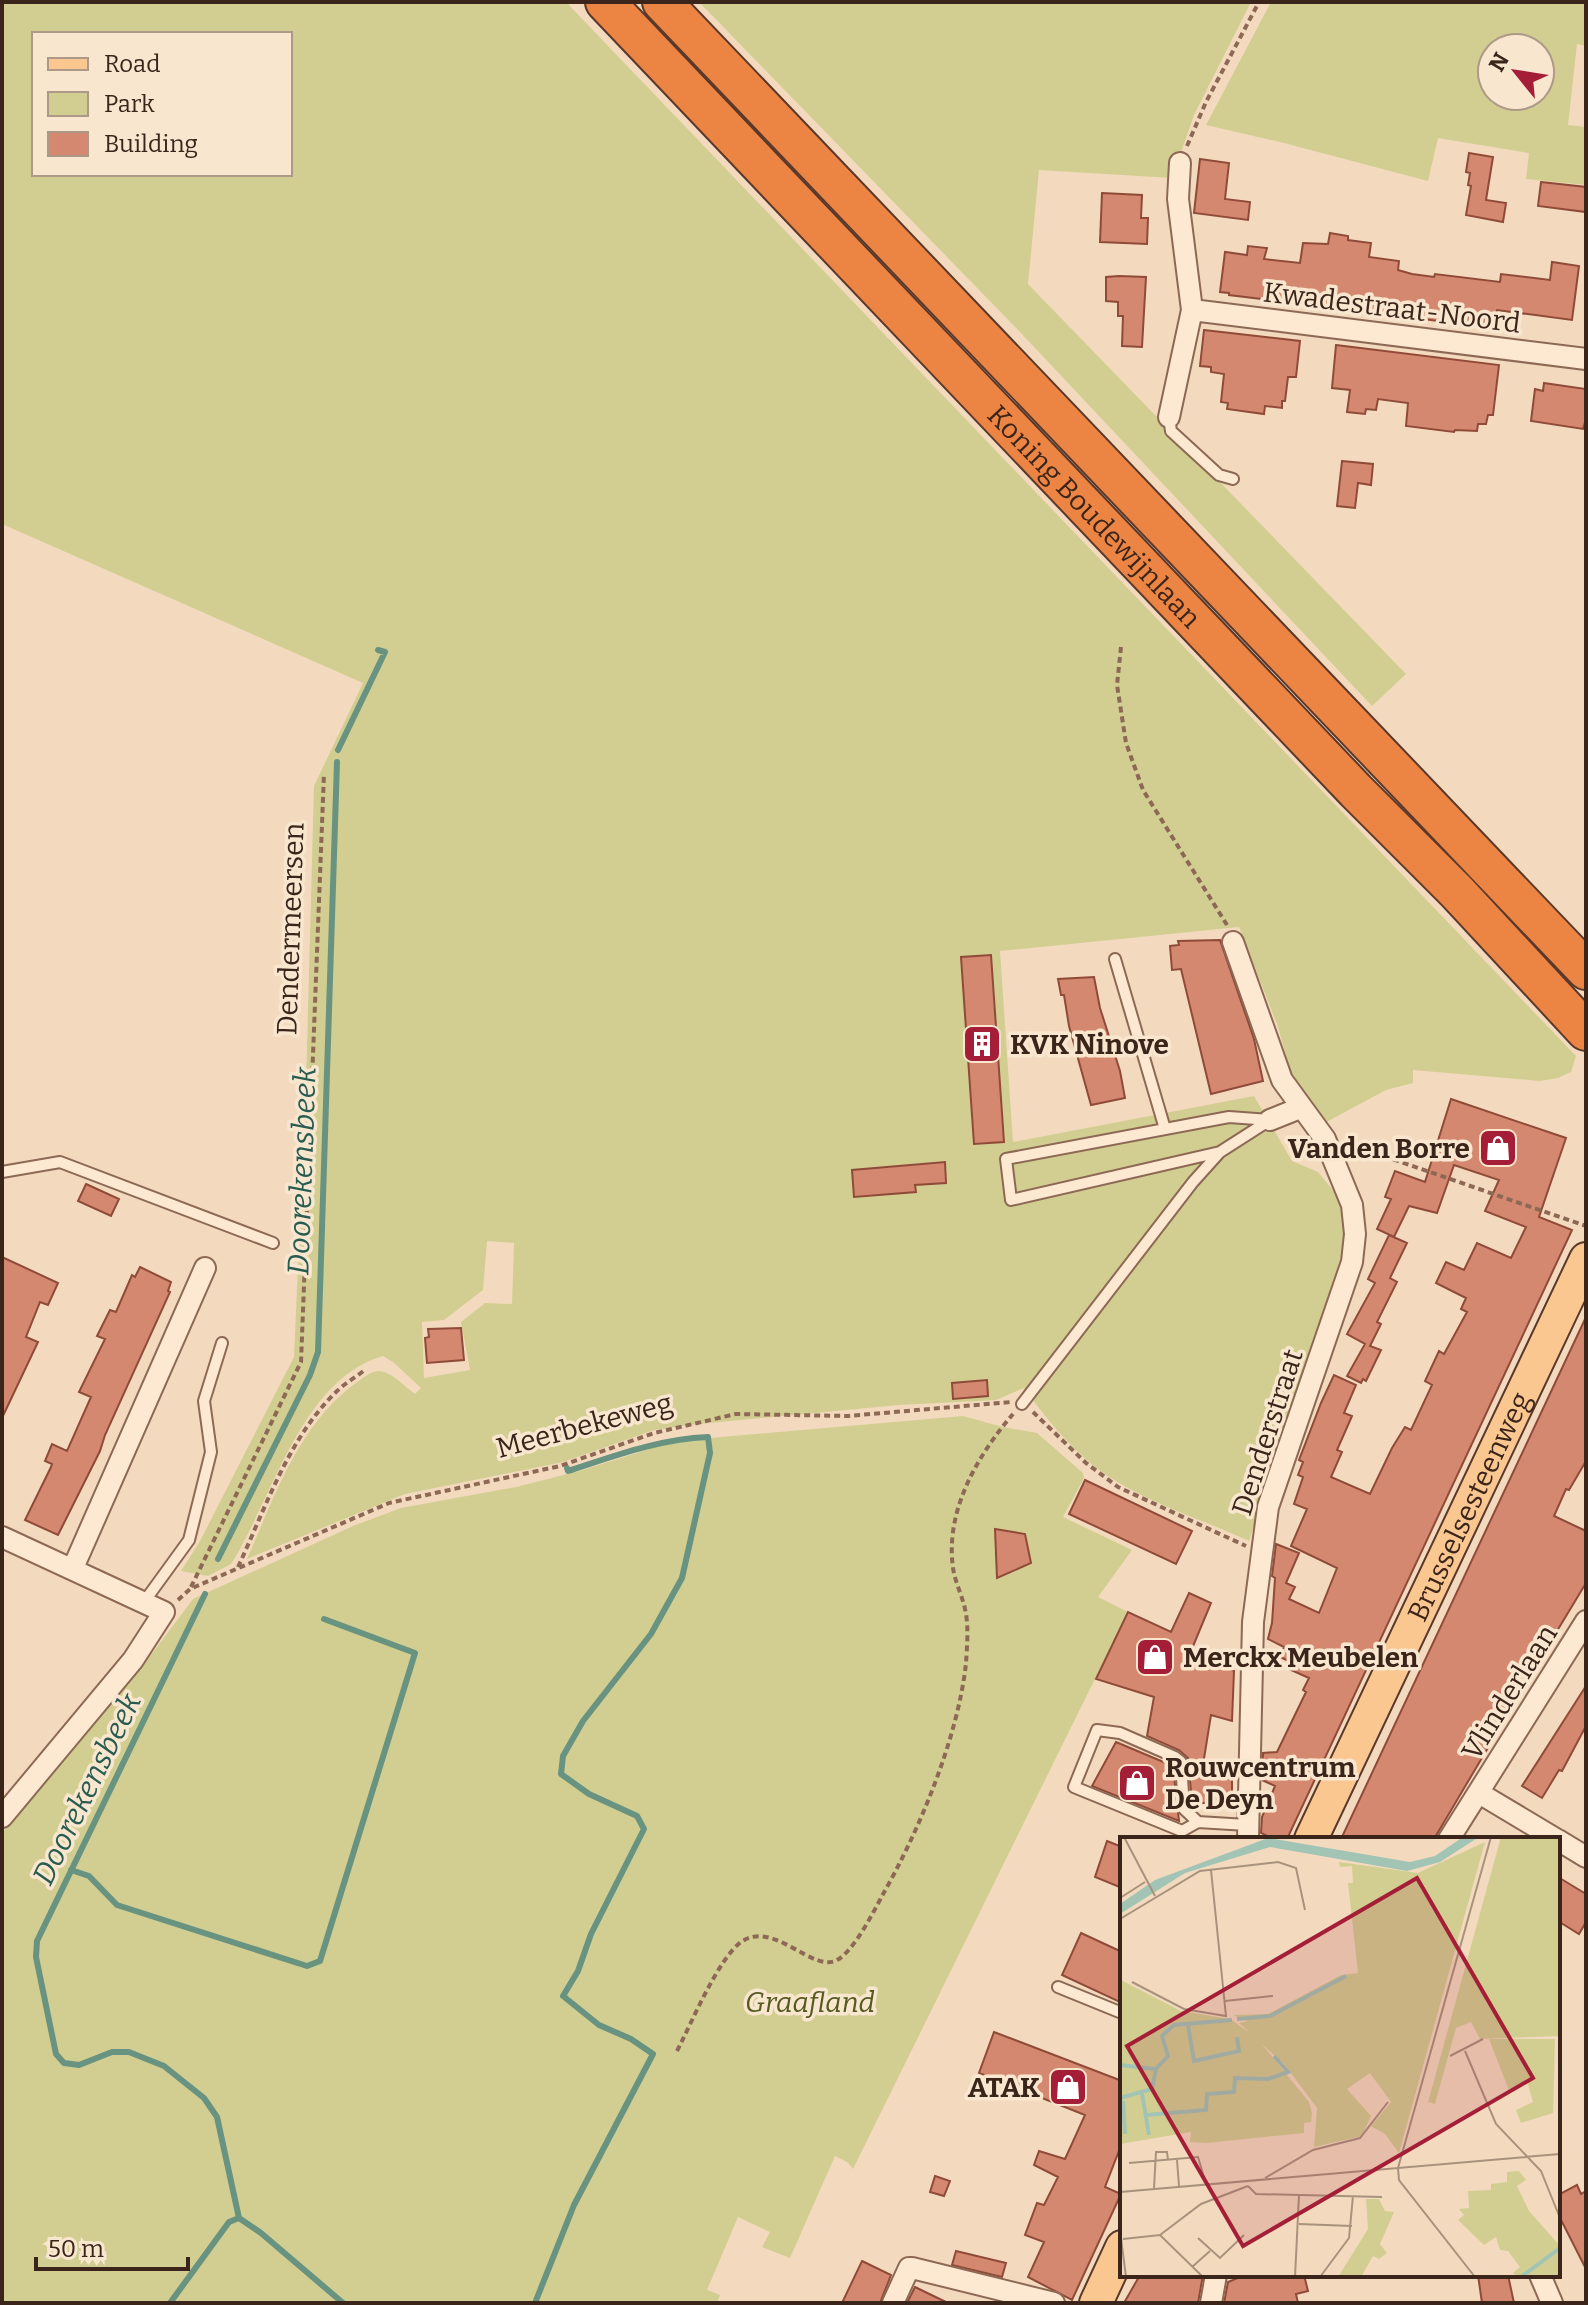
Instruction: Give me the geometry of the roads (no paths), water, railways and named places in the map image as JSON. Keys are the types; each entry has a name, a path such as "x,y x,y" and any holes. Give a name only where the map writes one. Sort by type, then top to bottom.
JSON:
{"highway":[{"name":"Koning Boudewijnlaan","path":"605,2 1356,791 1457,892 1586,1031"},
{"name":"Koning Boudewijnlaan","path":"662,2 1586,970"}],"main road":[{"name":"Brusselsesteenweg","path":"1312,1837 1586,1259"},
{"path":"1096,2303 1120,2251"}],"street":[{"path":"1169,417 1192,310 1178,199 1180,163"},
{"name":"Kwadestraat-Noord","path":"1192,310 1586,359"},
{"name":"Denderstraat","path":"1233,942 1282,1080 1325,1139 1352,1205 1355,1234 1352,1262 1268,1507 1253,1622 1248,1832"},
{"path":"1270,1120 1300,1108"},
{"path":"73,1568 205,1268"},
{"path":"2,1537 164,1612 133,1660 2,1817"},
{"name":"Vlinderlaan","path":"1450,1837 1586,1621"},
{"path":"1479,1793 1552,1837"},
{"path":"1560,1842 1586,1857"},
{"path":"893,2303 909,2268 1054,2303"},
{"path":"1211,2303 1216,2277"},
{"path":"1541,2277 1552,2303"}],"lane":[{"path":"1169,417 1171,431 1219,475 1233,479"},
{"path":"1115,959 1165,1129"},
{"path":"1220,1152 1011,1200 1006,1159 1229,1117 1270,1120"},
{"path":"1022,1404 1193,1182 1220,1152 1270,1120"},
{"path":"2,1172 60,1162 273,1243"},
{"path":"144,1602 189,1540 211,1452 204,1401 222,1343"},
{"path":"1198,1822 1182,1831 1074,1787 1097,1730 1120,1733 1175,1757 1181,1762 1184,1809 1198,1822 1248,1832"},
{"path":"1058,1987 1120,2012"}],"waterway":[{"name":"Doorekensbeek","path":"338,750 385,652 378,650"},
{"name":"Doorekensbeek","path":"218,1559 310,1375 318,1352 337,762"},
{"path":"535,2303 574,2205 653,2054 631,2039 599,2025 563,1996 578,1971 591,1934 644,1829 637,1816 589,1794 561,1774 563,1756 583,1721 651,1634 682,1578 710,1453 708,1437 654,1445 568,1471 567,1468"},
{"name":"Doorekensbeek","path":"205,1594 37,1941 36,1957 56,2054 64,2063 79,2065 112,2052 129,2052 164,2066 204,2098 217,2117 239,2218 343,2303"},
{"path":"71,1870 89,1876 117,1905 307,1966 320,1961 415,1653 324,1619"},
{"name":"Doorekensbeek","path":"170,2303 229,2222 239,2218"}],"place":[{"name":"KVK Ninove","path":"982,1044"},
{"name":"Vanden Borre","path":"1498,1148"},
{"name":"Merckx Meubelen","path":"1155,1657"},
{"name":"Rouwcentrum De Deyn","path":"1137,1783"},
{"name":"ATAK","path":"1068,2087"}],"park label":[{"name":"Graafland","path":"810,2002"}]}
